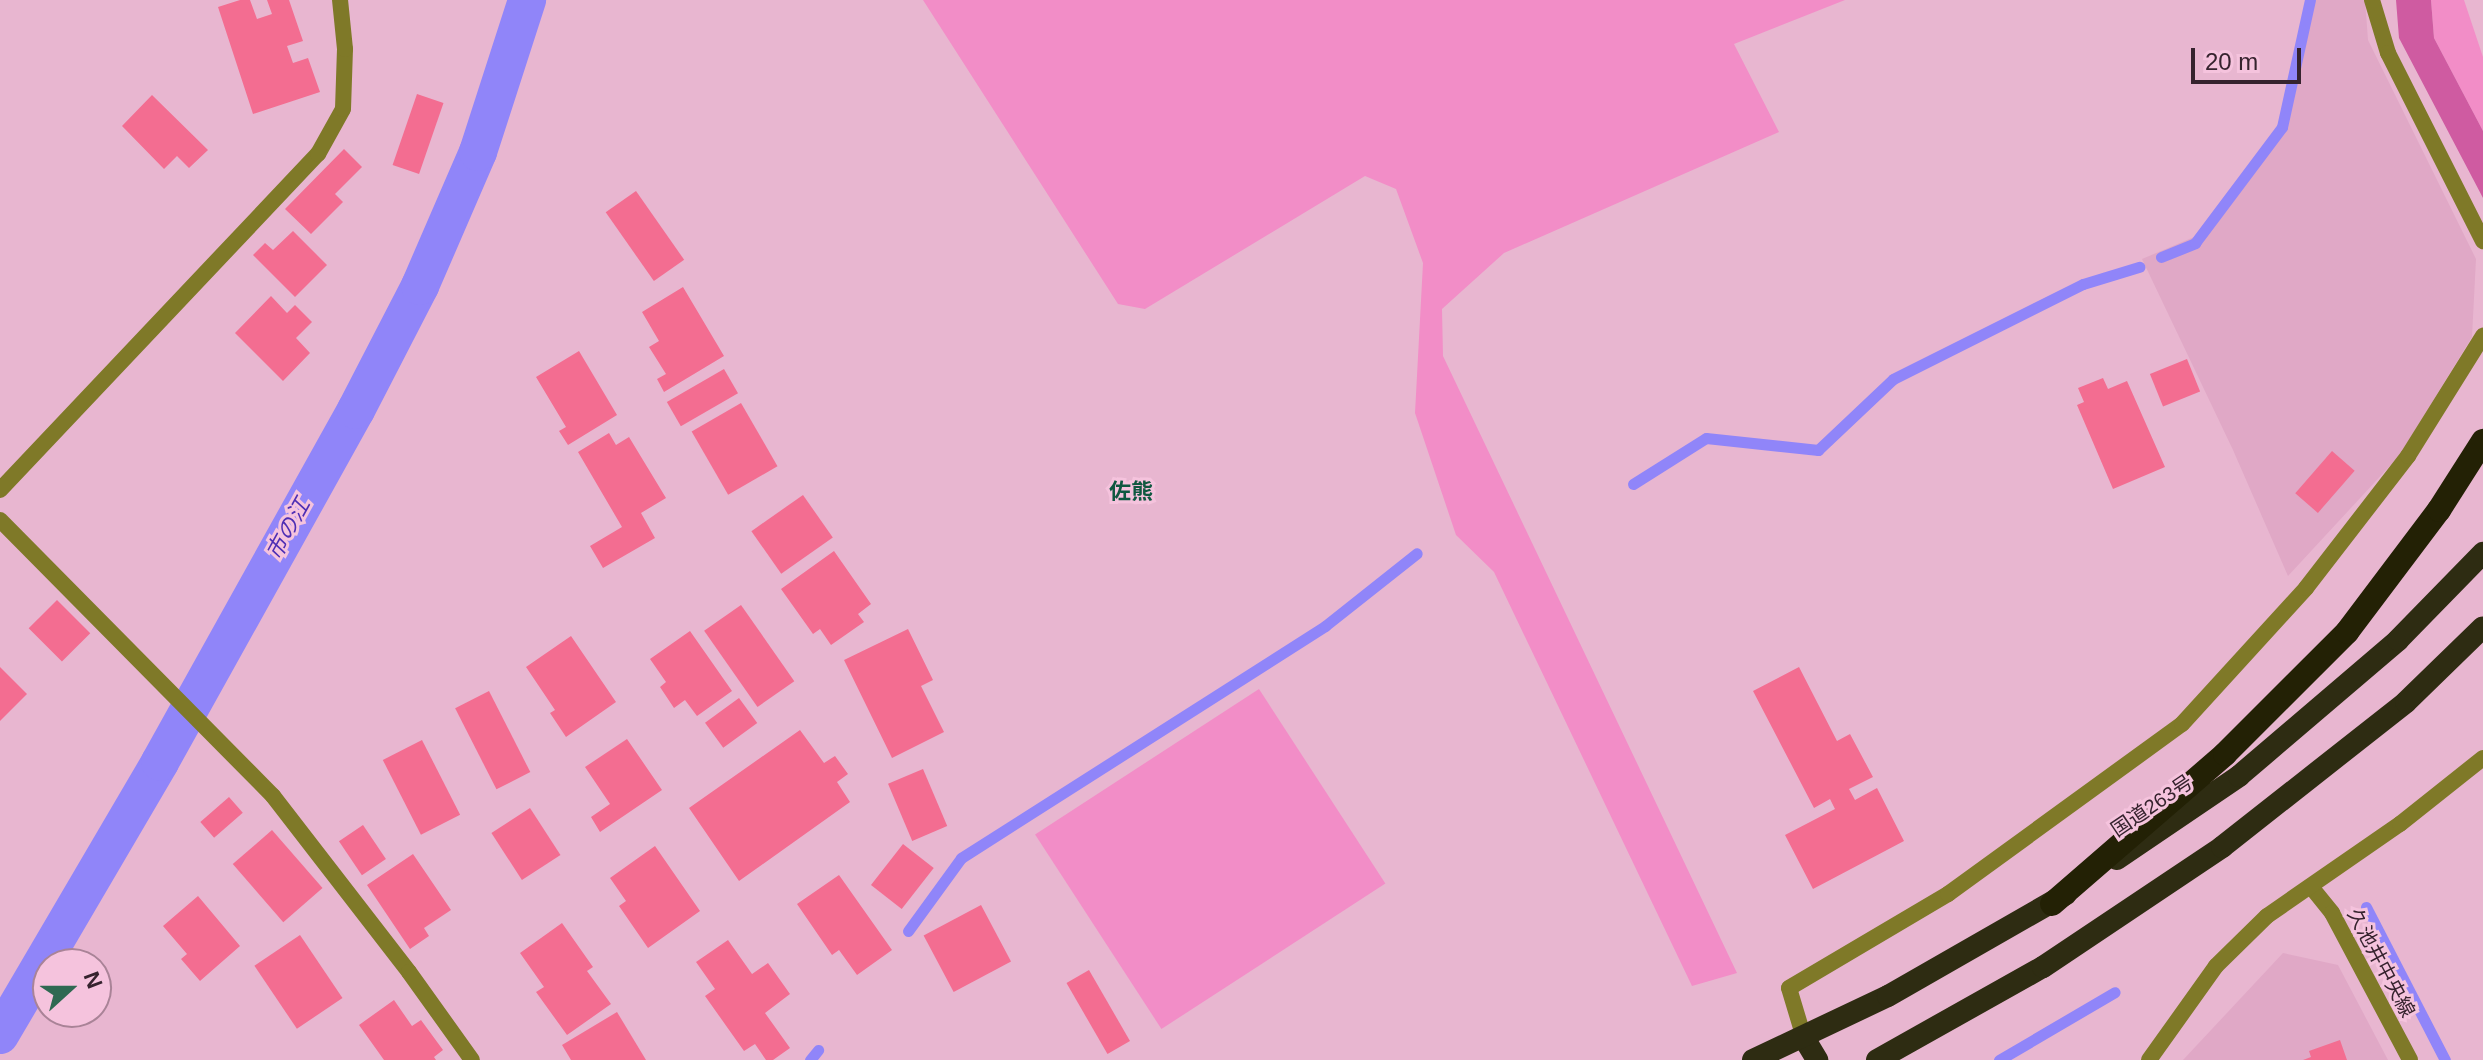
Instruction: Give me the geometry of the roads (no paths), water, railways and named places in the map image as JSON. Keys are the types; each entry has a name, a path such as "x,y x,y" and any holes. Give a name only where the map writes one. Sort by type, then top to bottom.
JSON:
{"highway":[{"path":"2052,904 2225,754 2347,632 2439,510 2483,441"},
{"name":"国道263号","path":"1753,1060 1888,996 2052,904 2239,776 2398,640 2483,553"},
{"path":"1877,1060 2043,967 2222,847 2406,702 2483,627"},
{"path":"1804,1038 1817,1060"}],"street":[{"path":"0,490 318,154 343,109 345,49 340,0"},
{"path":"2372,0 2388,53 2483,241"},
{"path":"1804,1038 1789,988 1948,894 2182,724 2315,576 2408,456 2483,336"},
{"path":"0,520 273,796 409,972 472,1060"},
{"path":"2149,1060 2216,966 2267,916 2312,888 2483,758"},
{"name":"久池井中央線","path":"2312,888 2332,913 2410,1060"}],"waterway":[{"name":"市の江","path":"0,1035 160,762 356,410 420,286 478,152 527,0"},
{"path":"2161,257 2195,243 2282,127 2310,0"},
{"path":"1633,484 1706,438 1818,450 1893,379 2083,284 2139,267"},
{"path":"908,931 961,858 1325,626 1417,553"},
{"path":"2366,907 2445,1060"},
{"path":"1999,1060 2115,992"},
{"path":"810,1060 818,1050"}],"district":[{"name":"佐熊","path":"1131,492"}]}
